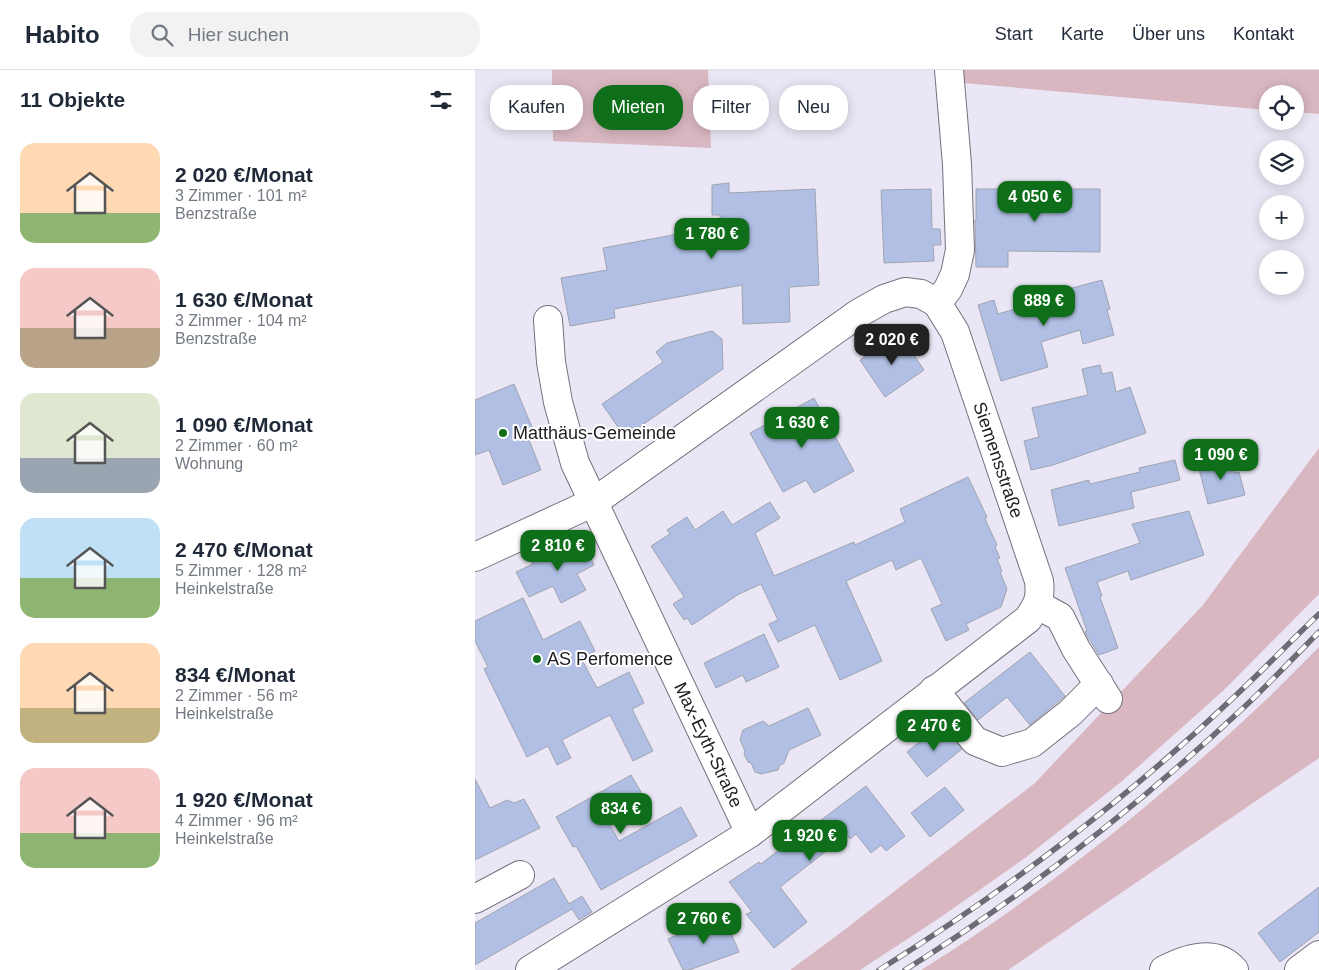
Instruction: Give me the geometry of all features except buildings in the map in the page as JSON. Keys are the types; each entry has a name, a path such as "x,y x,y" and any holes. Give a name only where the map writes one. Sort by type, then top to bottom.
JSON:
{"street":[{"path":"475,557 594,502 859,313 884,299 905,292 921,294 937,303 948,289 955,274 960,250 957,164 949,70"},
{"name":"Siemensstraße","path":"937,303 955,332 1039,581 1041,593 1033,612"},
{"name":"Max-Eyth-Straße","path":"547,320 551,362 558,402 575,462 750,833"},
{"path":"530,970 750,833 1033,612 1059,617 1076,649 1104,692 1070,713 1032,743 1002,752 975,741 934,690"},
{"path":"475,899 520,875"},
{"path":"1299,970 1319,955"},
{"path":"1164,970 1183,960 1207,956 1229,965 1233,970"}],"shaded area":[{"path":"552,70 708,70 709,85 693,85 693,130 710,130 711,148 553,141 553,130 583,130 583,85 552,85"},
{"path":"953,70 1319,70 1319,114 1304,113 1304,85 1259,85 1259,109 952,82"},
{"path":"1319,448 1319,594 1224,690 1121,782 1025,858 941,917 860,970 790,970 1035,783 1203,605"},
{"path":"1319,647 1319,758 1008,970 921,970 965,942 1051,881 1133,817 1252,713"}],"railway":[{"path":"879,970 1018,877 1107,808 1192,736 1319,614"},
{"path":"905,970 993,912 1121,815 1241,710 1319,632"}],"place":[{"name":"Matthäus-Gemeinde","path":"503,433"},
{"name":"AS Perfomence","path":"537,659"}]}
